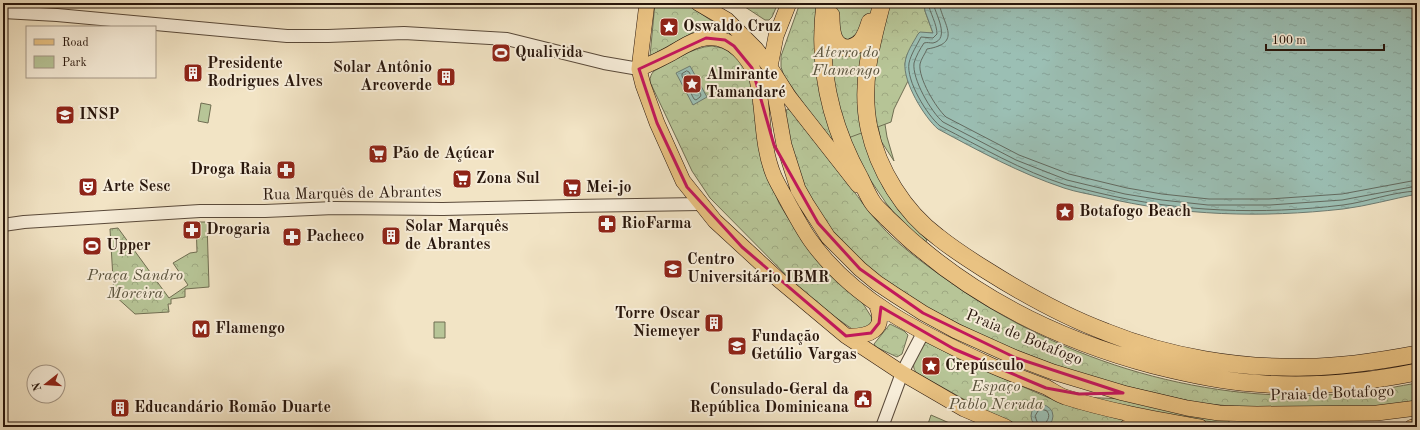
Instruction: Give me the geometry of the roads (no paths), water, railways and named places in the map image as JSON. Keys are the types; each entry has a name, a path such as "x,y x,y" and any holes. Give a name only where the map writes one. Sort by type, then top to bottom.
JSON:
{"highway":[{"path":"825,3 822,48 824,75 829,99 841,140 873,204 908,238 934,260 1012,312 1074,340 1130,359 1181,372 1251,383 1283,385 1348,383 1390,378 1417,372"},
{"path":"832,3 831,26 833,35 836,42 844,48 850,48 862,40 878,3"},
{"path":"882,3 866,74 867,114 874,146 891,183 916,217 937,237 971,261 1050,307 1088,325 1122,338 1177,354 1241,364 1275,367 1305,367 1364,363 1417,354"}],"main road":[{"path":"647,3 639,69 643,85 656,123 673,162 687,187 715,221 742,248 846,336 902,373 964,409 1006,427"},
{"path":"698,3 727,20 756,49 770,67 789,97 873,204"},
{"path":"770,67 776,36 789,3"},
{"path":"639,69 695,41 706,38 725,40 742,53 752,68 774,144 784,166 798,189"},
{"name":"Praia de Botafogo","path":"770,67 784,144 798,189 828,236 860,269 877,283 922,313 956,331 1016,358 1053,372 1123,393 1187,408 1219,413 1257,414 1378,413 1417,408"},
{"path":"759,89 762,123 774,175 798,221 810,240 845,280 876,304 923,333 954,349 1046,388 1063,397 1121,412 1200,427"},
{"path":"828,236 845,280"},
{"path":"846,336 865,336 876,329 880,316 876,304"},
{"path":"1046,388 1079,394 1109,395 1123,393"},
{"path":"1412,427 1417,426"},
{"path":"1127,427 1140,427"}],"street":[{"path":"3,12 287,36 404,33 507,39 604,63 639,69"},
{"name":"Rua Marquês de Abrantes","path":"3,225 24,222 200,211 265,212 334,208 443,209 701,204"},
{"path":"882,427 902,373 923,333"}],"water":[{"path":"924,3 1417,3 1417,194 1343,209 1282,214 1222,214 1192,212 1132,203 1073,191 1031,176 938,129 921,108 907,80 905,63 908,52 918,34 920,32 933,33 925,11"},
{"path":"690,66 707,97 693,105 676,73"},
{"path":"1042,405 1050,408 1053,416 1050,424 1042,427 1034,424 1031,416 1034,408"}],"place":[{"name":"Oswaldo Cruz","path":"669,27"},
{"name":"Qualivida","path":"501,53"},
{"name":"Presidente Rodrigues Alves","path":"193,73"},
{"name":"Solar Antônio Arcoverde","path":"446,77"},
{"name":"Almirante Tamandaré","path":"692,84"},
{"name":"INSP","path":"65,115"},
{"name":"Pão de Açúcar","path":"378,154"},
{"name":"Droga Raia","path":"286,170"},
{"name":"Zona Sul","path":"462,179"},
{"name":"Arte Sesc","path":"88,187"},
{"name":"Mei-jo","path":"572,188"},
{"name":"Botafogo Beach","path":"1065,212"},
{"name":"RioFarma","path":"607,224"},
{"name":"Drogaria","path":"192,230"},
{"name":"Solar Marquês de Abrantes","path":"391,236"},
{"name":"Pacheco","path":"292,237"},
{"name":"Upper","path":"92,246"},
{"name":"Centro Universitário IBMR","path":"673,269"},
{"name":"Torre Oscar Niemeyer","path":"714,323"},
{"name":"Flamengo","path":"201,329"},
{"name":"Fundação Getúlio Vargas","path":"737,346"},
{"name":"Crepúsculo","path":"931,366"},
{"name":"Consulado-Geral da República Dominicana","path":"863,399"},
{"name":"Educandário Romão Duarte","path":"120,408"}],"park label":[{"name":"Aterro do Flamengo","path":"846,62"},
{"name":"Praça Sandro Moreira","path":"135,285"},
{"name":"Espaço Pablo Neruda","path":"996,396"}]}
